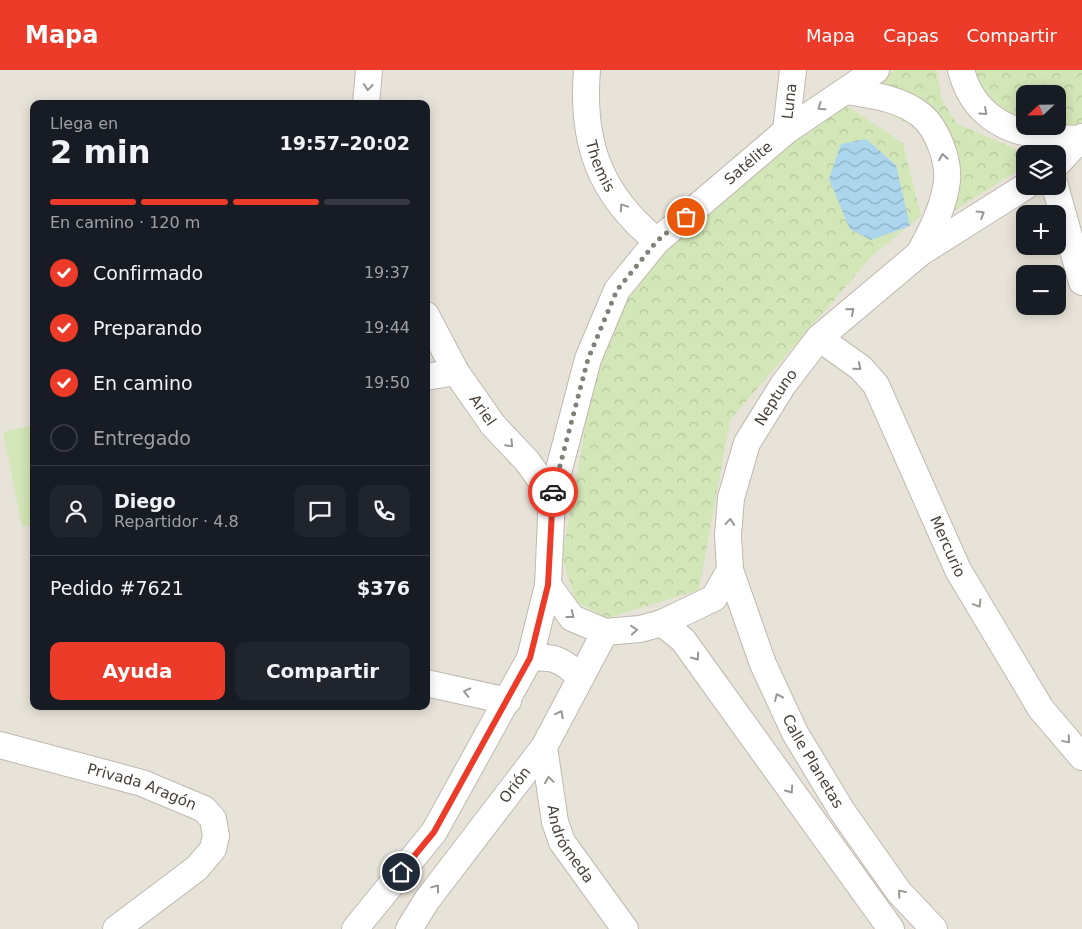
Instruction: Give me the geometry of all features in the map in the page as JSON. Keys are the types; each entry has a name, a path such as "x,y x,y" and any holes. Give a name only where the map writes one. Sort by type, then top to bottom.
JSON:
{"street":[{"path":"366,100 369,70"},
{"name":"Themis","path":"587,70 585,89 588,133 597,168 634,222 657,241"},
{"name":"Luna","path":"786,131 793,70"},
{"name":"Satélite","path":"552,496 588,359 617,290 657,241 786,131 876,70"},
{"path":"961,70 966,89 980,109 994,121 1019,132 1045,138 1081,138"},
{"path":"846,91 883,97 902,104 921,115 934,128 942,148 947,180 936,224 920,253"},
{"path":"1066,154 1081,138"},
{"name":"Neptuno","path":"730,570 728,535 732,498 747,443 783,385 819,338 920,253 1016,192"},
{"path":"1058,195 1082,282"},
{"name":"Ariel","path":"430,323 456,372 493,425 527,462 552,496"},
{"name":"Mercurio","path":"819,338 861,368 876,385 958,570 1041,709 1082,757"},
{"path":"430,376 456,372"},
{"path":"358,928 434,832 508,702 530,658 548,585 552,496"},
{"path":"548,585 572,618 605,632 640,630 662,623 714,598 730,570"},
{"name":"Calle Planetas","path":"730,570 763,664 794,733 842,811 898,892 934,929"},
{"path":"662,623 683,640 890,929"},
{"name":"Orión","path":"409,929 427,900 544,747 605,632"},
{"path":"530,658 547,657 559,659 570,666 580,677"},
{"path":"430,684 508,702"},
{"name":"Privada Aragón","path":"0,745 142,783 204,809 213,819 216,836 213,849 197,868 116,929"},
{"name":"Andrómeda","path":"544,747 555,822 562,842 625,929"}],"shaded area":[{"path":"0,70 1082,70 1082,929 0,929"}],"green space":[{"path":"894,70 937,70 942,100 957,124 1016,149 1016,172 939,220 943,183 922,131 855,96"},
{"path":"971,70 1082,70 1082,138 1014,141"},
{"path":"835,98 903,143 921,216 873,255 730,420 699,590 608,618 576,602 562,557 603,328 650,262"},
{"path":"30,426 30,525 22,527 3,432"}],"water":[{"path":"866,139 896,165 910,226 871,240 850,229 829,179 841,144"}],"way so far":[{"path":"553,492 588,359 617,290 657,241 686,217"}],"route":[{"path":"401,872 434,832 508,702 530,658 548,585 553,492"}]}
